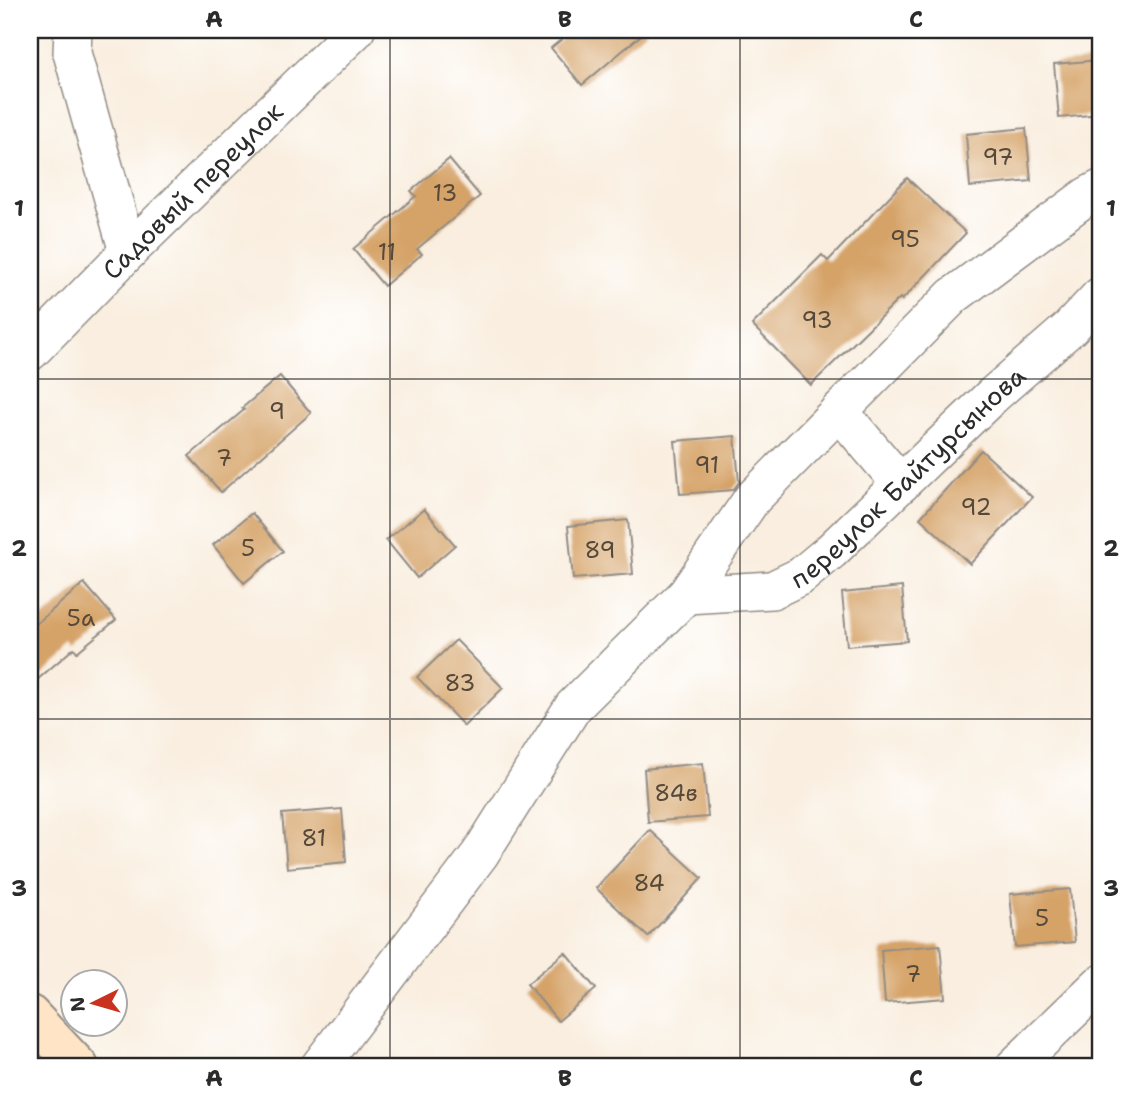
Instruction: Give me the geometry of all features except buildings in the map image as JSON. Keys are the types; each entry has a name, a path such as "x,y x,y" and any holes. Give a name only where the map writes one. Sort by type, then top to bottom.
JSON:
{"street":[{"path":"73,30 72,53 128,252"},
{"name":"Садовый переулок","path":"30,352 128,252 356,30"},
{"path":"319,1067 480,855 573,707 686,594 752,499 953,296 1100,189"},
{"name":"переулок Байтурсынова","path":"686,594 772,590 802,576 992,396 1070,328 1100,296"},
{"path":"839,411 901,484"},
{"path":"1014,1067 1100,984"},
{"path":"30,1015 79,1067"}]}
